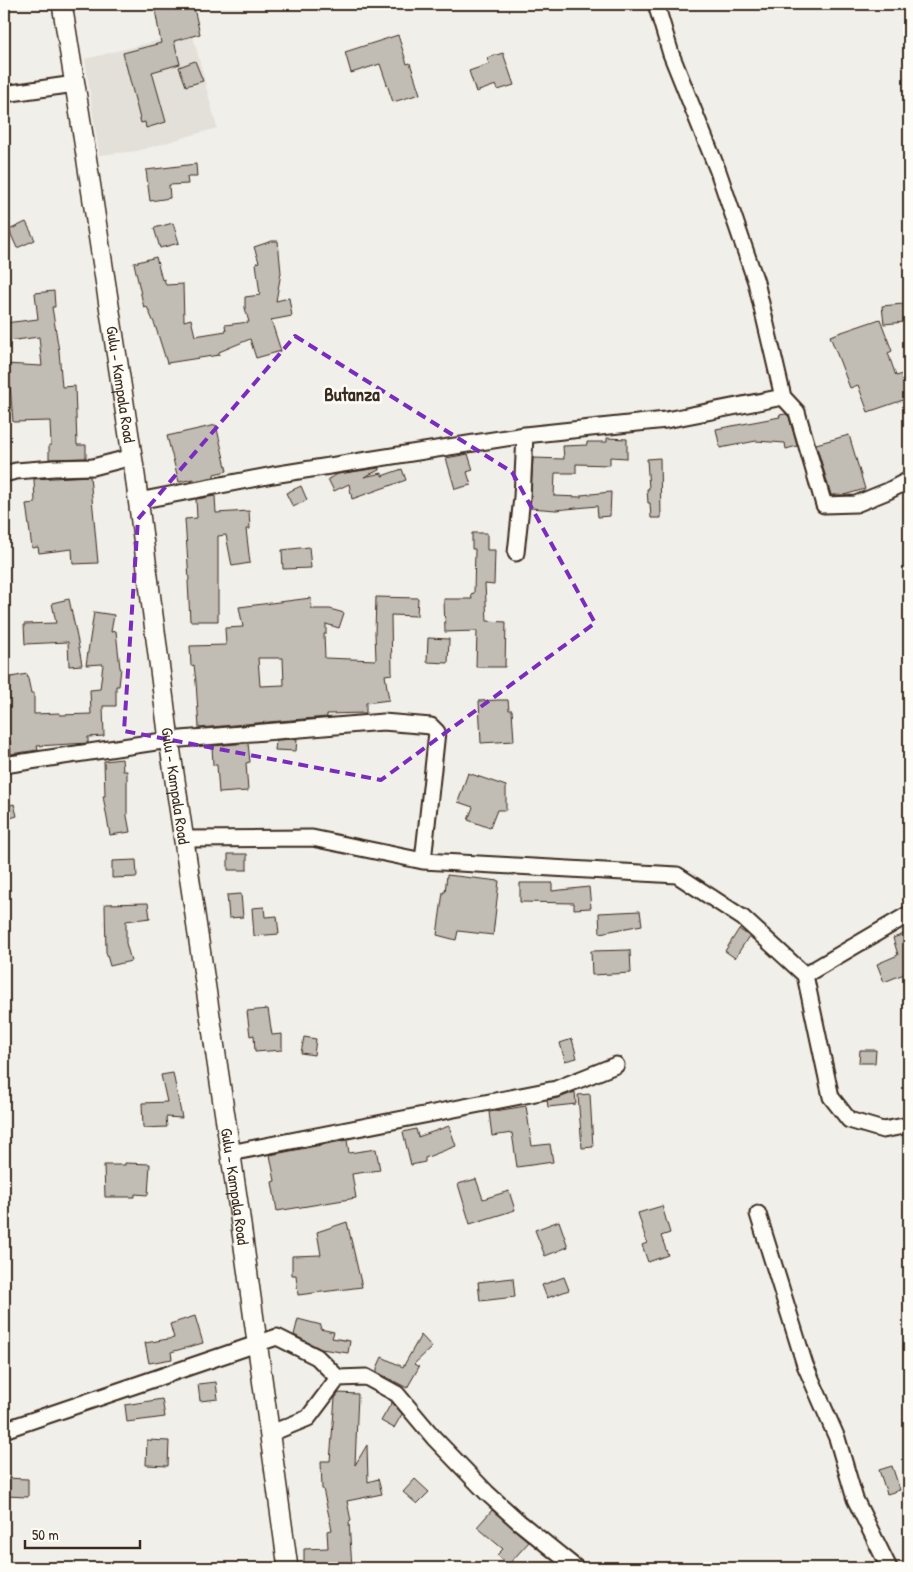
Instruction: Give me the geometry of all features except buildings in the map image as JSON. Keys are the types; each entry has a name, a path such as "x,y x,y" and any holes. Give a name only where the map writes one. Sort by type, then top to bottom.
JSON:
{"main road":[{"name":"Gulu - Kampala Road","path":"63,5 132,457 169,740 230,1153 288,1568"}],"street":[{"path":"656,4 671,54 718,171 756,282 783,397 798,412 824,505 856,504 909,480"},
{"path":"4,94 75,84"},
{"path":"138,501 273,475 525,435 666,420 783,397"},
{"path":"516,553 522,497 525,435"},
{"path":"4,474 16,471 54,468 93,467 132,457"},
{"path":"4,765 169,740 383,722 432,726 437,732 423,861"},
{"path":"184,840 312,838 423,861 677,875 743,918 805,975 831,1097 849,1120 882,1130 909,1125"},
{"path":"805,975 909,914"},
{"path":"230,1153 556,1089 616,1065"},
{"path":"758,1214 805,1365 837,1438 854,1499 889,1568"},
{"path":"4,1430 277,1337 317,1357 338,1378 366,1378 397,1394 434,1438 487,1493 519,1522 576,1568"},
{"path":"269,1434 308,1418 338,1378"}],"highlighted area":[{"path":"295,336 512,472 595,623 381,780 124,731 138,519"}],"shaded area":[{"path":"192,32 217,128 137,151 99,155 85,59"}],"district":[{"name":"Butanza","path":"352,394"}]}
